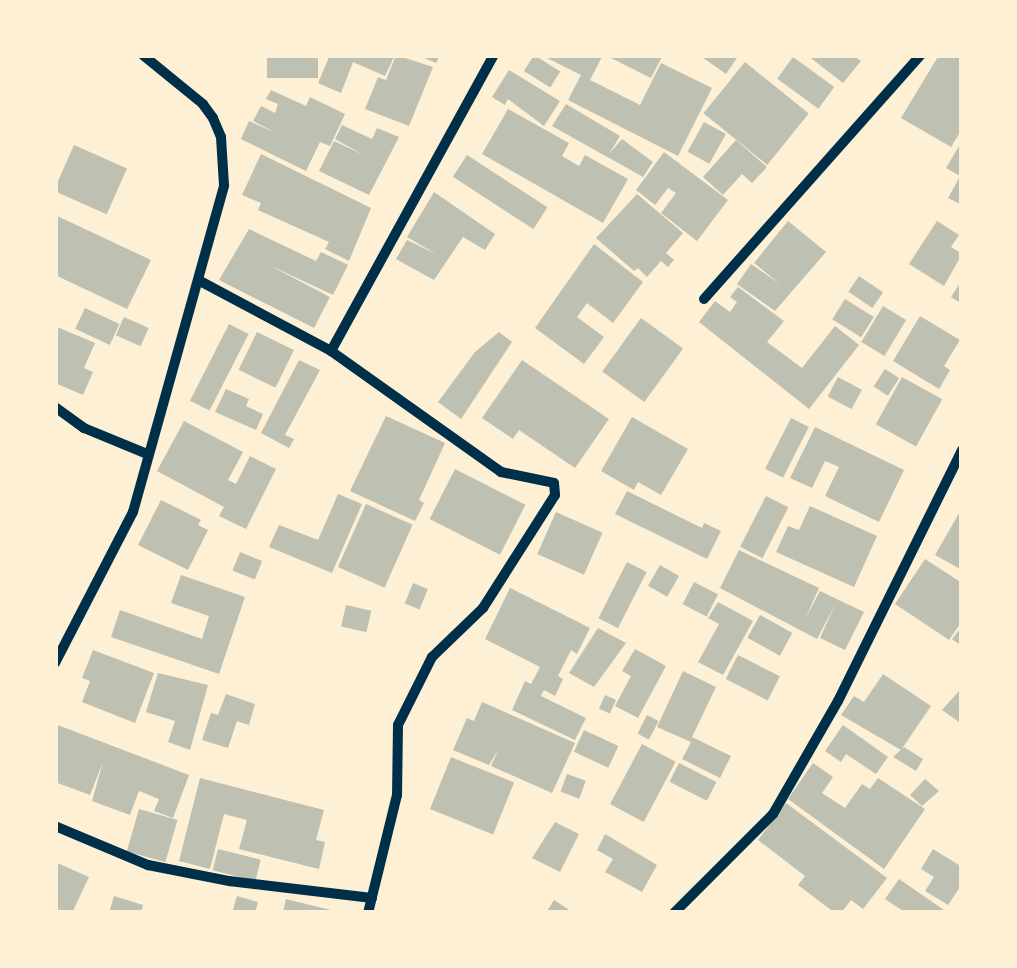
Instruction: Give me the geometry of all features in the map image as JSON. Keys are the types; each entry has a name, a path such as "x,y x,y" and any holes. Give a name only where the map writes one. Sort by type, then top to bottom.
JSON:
{"street":[{"path":"55,663 133,512 224,185 220,137 204,104 143,55"},
{"path":"331,351 494,55"},
{"path":"704,300 921,55"},
{"path":"200,281 331,351 501,472 554,482 555,495 484,608 432,657 398,724 397,795 368,913"},
{"path":"55,407 84,428 147,454"},
{"path":"674,913 773,814 838,701 962,450"},
{"path":"55,826 148,865 229,881 372,898"}],"building":[{"path":"267,55 318,55 318,78 267,78"},
{"path":"330,55 395,55 385,76 353,62 341,93 318,83"},
{"path":"396,55 433,67 409,126 365,109 378,77 386,80"},
{"path":"417,55 440,55 436,63"},
{"path":"534,55 560,71 550,88 524,71"},
{"path":"541,55 603,55 590,80 640,105 661,63 712,88 678,156 568,100 581,75"},
{"path":"605,55 663,55 651,78"},
{"path":"699,55 739,55 726,74"},
{"path":"807,55 852,55 861,61 843,83"},
{"path":"939,55 962,55 962,129 951,147 901,118"},
{"path":"793,57 834,87 818,109 777,79"},
{"path":"745,62 809,114 767,165 703,113"},
{"path":"509,70 560,101 544,126 508,99 505,105 492,97"},
{"path":"271,90 306,106 310,97 345,114 330,146 320,142 306,171 241,139 249,121 274,132 253,121 261,106 275,113 278,104 266,99"},
{"path":"566,104 620,136 609,154 622,139 653,162 643,177 552,126"},
{"path":"508,109 569,143 562,156 579,166 585,155 628,179 603,223 482,154"},
{"path":"704,122 726,134 709,164 688,152"},
{"path":"342,125 372,139 377,128 399,137 369,195 319,171 334,141 364,155 335,139"},
{"path":"736,140 767,167 752,183 742,174 723,195 703,177"},
{"path":"962,141 962,177 946,168"},
{"path":"74,145 127,169 107,214 55,191"},
{"path":"664,152 728,200 697,241 661,213 676,193 668,188 655,205 636,190"},
{"path":"261,154 371,208 349,261 325,249 329,242 258,210 261,203 242,195"},
{"path":"467,155 548,207 533,229 453,177"},
{"path":"959,178 962,180 962,205 948,198"},
{"path":"434,192 495,234 485,250 463,237 434,280 396,259 407,240 436,254 407,237"},
{"path":"637,194 683,233 666,253 674,260 668,267 661,261 647,277 638,268 634,271 596,238"},
{"path":"55,215 151,260 127,309 55,275"},
{"path":"788,221 826,252 775,311 737,284 751,264 780,284 754,263"},
{"path":"937,221 959,235 951,247 962,254 944,286 909,264"},
{"path":"249,229 316,261 321,252 348,265 333,295 267,264 330,297 314,328 219,280"},
{"path":"594,244 643,282 613,323 587,303 577,317 604,337 584,364 535,328"},
{"path":"859,276 883,292 872,308 848,292"},
{"path":"962,280 962,304 951,297"},
{"path":"738,287 784,321 767,342 802,368 835,326 859,345 809,409 699,322 715,301 730,312 737,302 730,297"},
{"path":"845,299 874,317 861,337 832,319"},
{"path":"883,306 906,320 885,356 861,342"},
{"path":"85,308 119,324 110,345 75,329"},
{"path":"920,316 960,340 944,366 950,370 939,389 893,361"},
{"path":"124,317 149,328 141,346 116,335"},
{"path":"641,318 683,349 644,402 602,371"},
{"path":"229,324 249,334 210,411 190,401"},
{"path":"55,326 95,343 84,368 93,372 83,395 55,383"},
{"path":"257,332 294,350 275,388 239,370"},
{"path":"499,332 512,342 461,419 438,402 475,352"},
{"path":"299,360 320,370 285,435 294,439 289,448 261,433"},
{"path":"522,360 609,419 575,468 519,430 513,439 482,418"},
{"path":"885,369 899,378 888,396 874,387"},
{"path":"838,377 862,390 852,409 828,396"},
{"path":"902,377 942,399 916,447 876,424"},
{"path":"226,389 249,399 246,406 263,414 256,430 215,412"},
{"path":"386,416 445,443 419,500 424,503 415,521 350,491"},
{"path":"632,417 688,449 661,495 638,482 634,490 601,471"},
{"path":"791,418 809,427 783,478 765,469"},
{"path":"184,421 243,452 228,480 236,484 250,456 276,469 246,529 219,516 224,507 157,471"},
{"path":"815,427 904,470 879,522 825,496 839,467 825,461 812,488 790,478"},
{"path":"455,469 525,505 500,555 430,519"},
{"path":"627,491 702,528 704,523 721,531 707,559 615,514"},
{"path":"338,494 362,504 332,573 269,547 279,525 318,540"},
{"path":"766,496 788,507 762,558 740,547"},
{"path":"161,500 201,520 198,525 208,530 188,570 138,545"},
{"path":"366,504 413,525 385,588 338,567"},
{"path":"810,506 877,536 854,587 776,552 788,526 799,530"},
{"path":"962,508 962,570 935,555"},
{"path":"556,512 603,533 584,575 537,554"},
{"path":"739,550 819,588 805,619 820,591 864,612 845,650 820,638 835,605 817,639 720,588"},
{"path":"240,552 262,561 255,580 233,571"},
{"path":"925,559 962,583 962,621 949,640 895,604"},
{"path":"627,562 647,572 618,628 598,618"},
{"path":"660,565 679,576 667,597 648,586"},
{"path":"181,575 245,597 219,674 111,637 120,610 202,639 209,616 171,603"},
{"path":"694,582 718,594 707,617 683,604"},
{"path":"413,583 428,589 420,609 405,603"},
{"path":"510,588 590,628 577,654 571,650 558,676 563,679 555,696 544,690 541,696 586,718 575,740 512,710 525,681 531,684 540,667 485,639"},
{"path":"718,602 753,621 723,675 698,662 719,624 708,618"},
{"path":"346,605 371,611 366,632 341,626"},
{"path":"760,615 792,633 780,656 747,638"},
{"path":"962,626 962,646 952,639"},
{"path":"598,628 626,643 594,687 569,673"},
{"path":"635,649 666,666 638,718 615,706 631,676 622,671"},
{"path":"93,650 154,673 135,723 82,702 90,681 82,678"},
{"path":"738,655 780,676 768,700 726,679"},
{"path":"683,671 716,687 692,737 731,756 720,778 682,759 691,742 657,727"},
{"path":"158,673 208,685 190,750 168,742 175,721 146,712"},
{"path":"883,674 931,706 901,750 841,715 854,696 864,702"},
{"path":"962,692 962,724 942,710"},
{"path":"226,694 255,704 249,725 237,721 228,748 202,740 211,713 218,715"},
{"path":"605,695 616,700 610,714 599,709"},
{"path":"482,702 575,743 552,793 491,766 498,750 489,765 453,750 467,718 474,721"},
{"path":"647,715 659,721 649,740 637,734"},
{"path":"55,724 189,775 173,818 154,811 159,799 139,791 130,815 92,801 103,762 90,795 55,782"},
{"path":"843,725 888,757 876,774 846,754 841,762 825,751"},
{"path":"584,730 618,746 608,768 574,752"},
{"path":"642,744 676,762 644,822 610,804"},
{"path":"904,747 923,759 916,771 893,757"},
{"path":"451,757 514,782 493,834 430,809"},
{"path":"679,763 716,782 707,801 669,782"},
{"path":"813,763 833,777 822,793 845,808 862,784 870,789 878,778 925,809 884,869 788,799"},
{"path":"567,774 586,781 579,799 561,792"},
{"path":"200,778 324,810 316,840 325,842 319,869 239,849 247,820 224,814 210,869 179,861"},
{"path":"925,779 939,791 922,806 910,795"},
{"path":"786,803 887,878 863,909 851,900 841,913 835,913 798,885 805,876 758,840"},
{"path":"139,809 177,820 165,862 127,851"},
{"path":"555,822 579,834 560,872 532,858"},
{"path":"605,834 657,865 642,892 605,872 613,859 597,850"},
{"path":"218,849 261,860 255,881 213,870"},
{"path":"933,849 962,867 962,884 948,905 925,891 934,877 921,869"},
{"path":"55,862 89,877 72,913 55,913"},
{"path":"899,879 944,910 906,913 885,899"},
{"path":"114,896 143,905 141,913 109,913"},
{"path":"237,896 258,902 255,913 232,913"},
{"path":"286,899 339,912 339,913 283,913"},
{"path":"554,900 574,913 546,913"}]}
